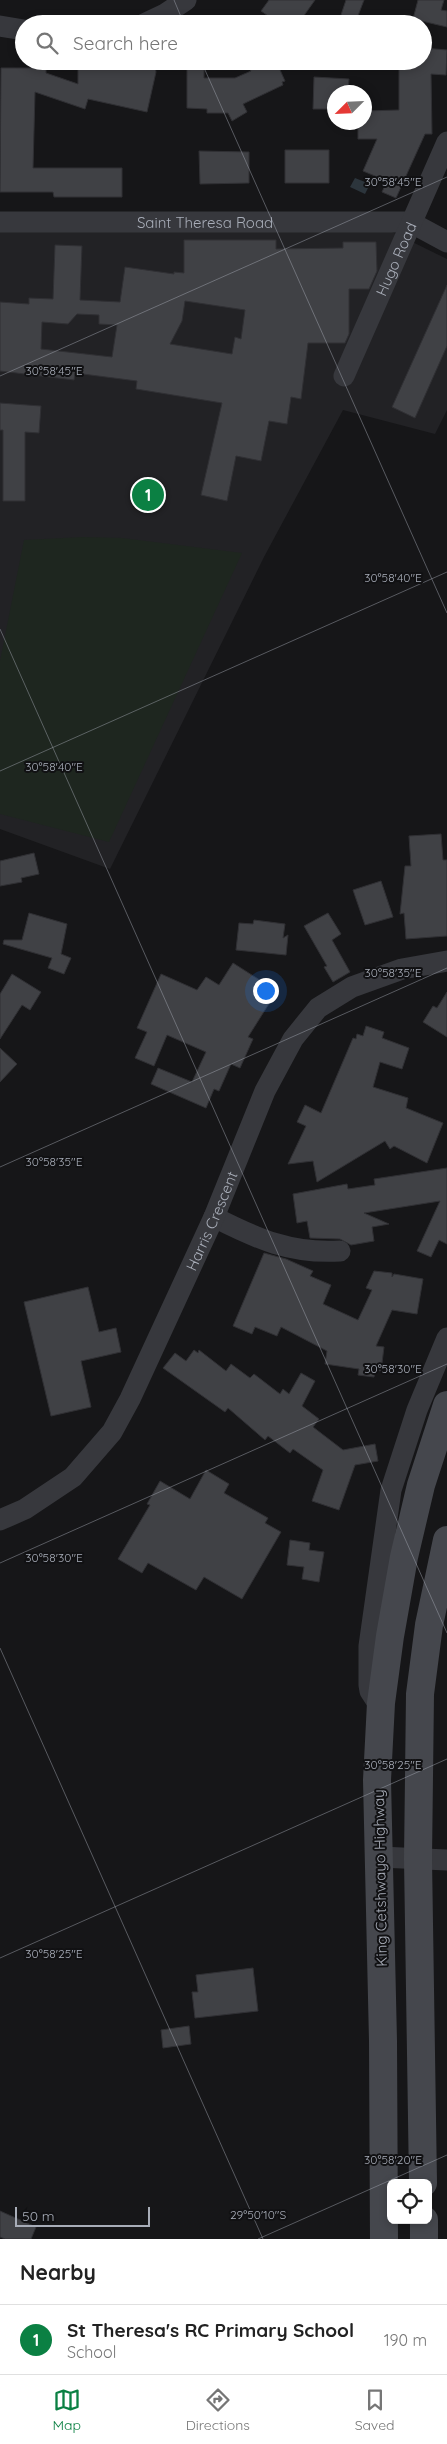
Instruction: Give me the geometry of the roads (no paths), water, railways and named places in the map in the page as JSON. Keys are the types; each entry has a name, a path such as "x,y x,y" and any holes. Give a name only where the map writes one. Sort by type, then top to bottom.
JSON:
{"main road":[{"name":"King Cetshwayo Highway","path":"384,2239 378,1780 381,1708 390,1636 404,1557 420,1485 447,1405"},
{"path":"423,2179 418,1859 420,1694 429,1625 447,1540"},
{"path":"424,2224 424,2239"}],"street":[{"path":"163,15 186,0"},
{"path":"0,26 15,28"},
{"name":"Hugo Road","path":"344,376 410,222 447,142"},
{"name":"Saint Theresa Road","path":"0,222 410,222"},
{"path":"410,222 447,242"},
{"name":"Harris Crescent","path":"0,1520 25,1509 73,1477 112,1432 130,1399 214,1217 265,1090 293,1039 318,1008 352,987 402,969 447,961"},
{"path":"214,1217 241,1231 290,1248 305,1252 340,1251"},
{"path":"381,1708 368,1685 369,1646 391,1490 417,1410 447,1338"},
{"path":"380,1857 447,1860"}],"place":[{"name":"St Theresa's RC Primary School","path":"148,495"}]}
